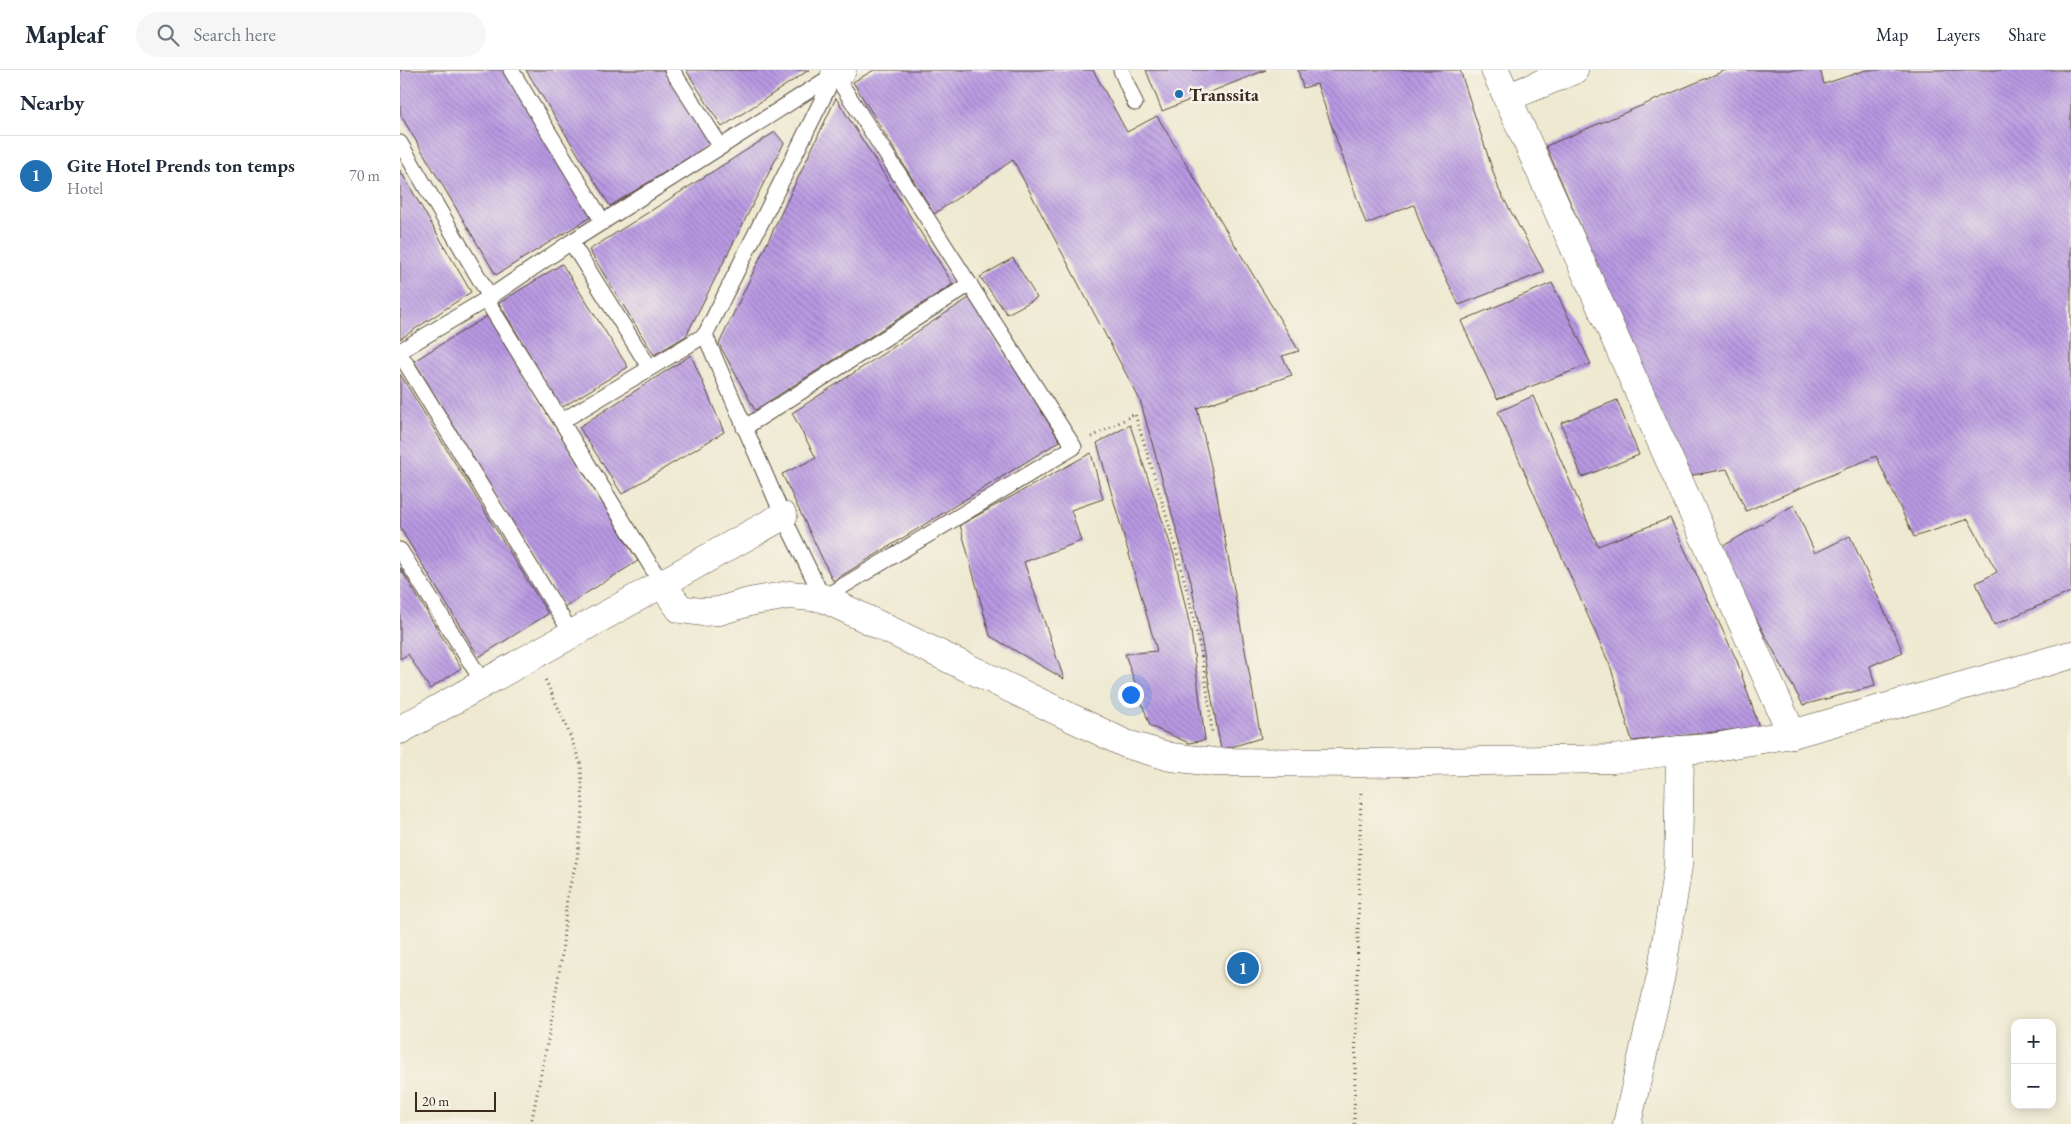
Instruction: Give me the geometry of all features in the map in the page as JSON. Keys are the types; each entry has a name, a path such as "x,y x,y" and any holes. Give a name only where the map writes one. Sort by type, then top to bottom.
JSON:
{"street":[{"path":"1495,70 1792,734"},
{"path":"1507,98 1574,70"},
{"path":"400,730 783,516"},
{"path":"662,584 680,609 702,612 719,611 750,602 789,595 823,598 1126,744 1171,757 1214,762 1362,763 1613,759 1710,748 1792,734 2071,655"},
{"path":"1627,1124 1661,975 1678,866 1680,750"}],"lane":[{"path":"511,70 604,222"},
{"path":"672,70 721,147"},
{"path":"1122,70 1135,103"},
{"path":"572,634 400,352 490,297 836,72"},
{"path":"704,336 783,516 823,598 1074,446 836,72"},
{"path":"562,421 649,367 704,336 836,72"},
{"path":"400,142 490,297 490,306 662,584"},
{"path":"572,242 649,367"},
{"path":"744,428 970,284"},
{"path":"400,550 484,684"}],"path":[{"path":"1074,446 1135,414 1180,564 1199,648 1214,762"},
{"path":"531,1124 550,1029 562,954 567,897 577,859 583,809 581,765 566,725 533,656"},
{"path":"1354,1124 1362,763"}],"building":[{"path":"400,70 504,70 594,215 496,275 400,114"},
{"path":"526,70 664,70 711,144 610,206"},
{"path":"686,70 809,70 722,127"},
{"path":"874,70 1093,70 1127,132 1157,116 1299,351 1282,356 1292,375 1197,408 1214,479 1261,738 1221,750 1191,582 1140,400 1013,160 934,214 853,82"},
{"name":"Transsita","path":"1146,70 1266,70 1162,111"},
{"path":"1298,70 1460,70 1499,190 1544,272 1459,305 1423,231 1414,205 1366,224 1317,84 1303,88"},
{"path":"1726,70 1820,70 1824,84 1866,70 2071,70 2071,592 1994,625 1976,583 1997,572 1968,519 1914,537 1876,456 1746,511 1727,469 1688,476 1546,146"},
{"path":"836,98 953,284 755,410 719,344"},
{"path":"775,132 784,143 686,336 654,355 589,250"},
{"path":"400,170 471,292 400,339"},
{"path":"1013,258 1037,298 1007,314 980,277"},
{"path":"562,264 628,367 561,408 499,303"},
{"path":"1552,283 1591,364 1497,399 1461,321"},
{"path":"969,298 1060,441 833,581 782,474 816,458 792,413"},
{"path":"487,316 638,561 564,607 414,361"},
{"path":"691,355 724,432 622,494 579,427"},
{"path":"400,374 548,614 479,657 400,528"},
{"path":"1533,396 1598,546 1670,518 1737,661 1759,727 1632,741 1611,668 1498,412"},
{"path":"1617,400 1639,455 1582,477 1561,423"},
{"path":"1130,425 1174,555 1191,631 1205,740 1189,743 1150,726 1125,654 1157,651 1097,443"},
{"path":"1091,453 1103,499 1071,510 1081,541 1024,562 1064,679 990,636 960,525"},
{"path":"1794,505 1815,553 1850,536 1903,652 1870,666 1875,686 1803,705 1718,549"},
{"path":"400,568 461,668 430,689 408,654 400,659"}],"place":[{"name":"Transsita","path":"1179,94"},
{"name":"Gite Hotel Prends ton temps","path":"1243,968"}]}
